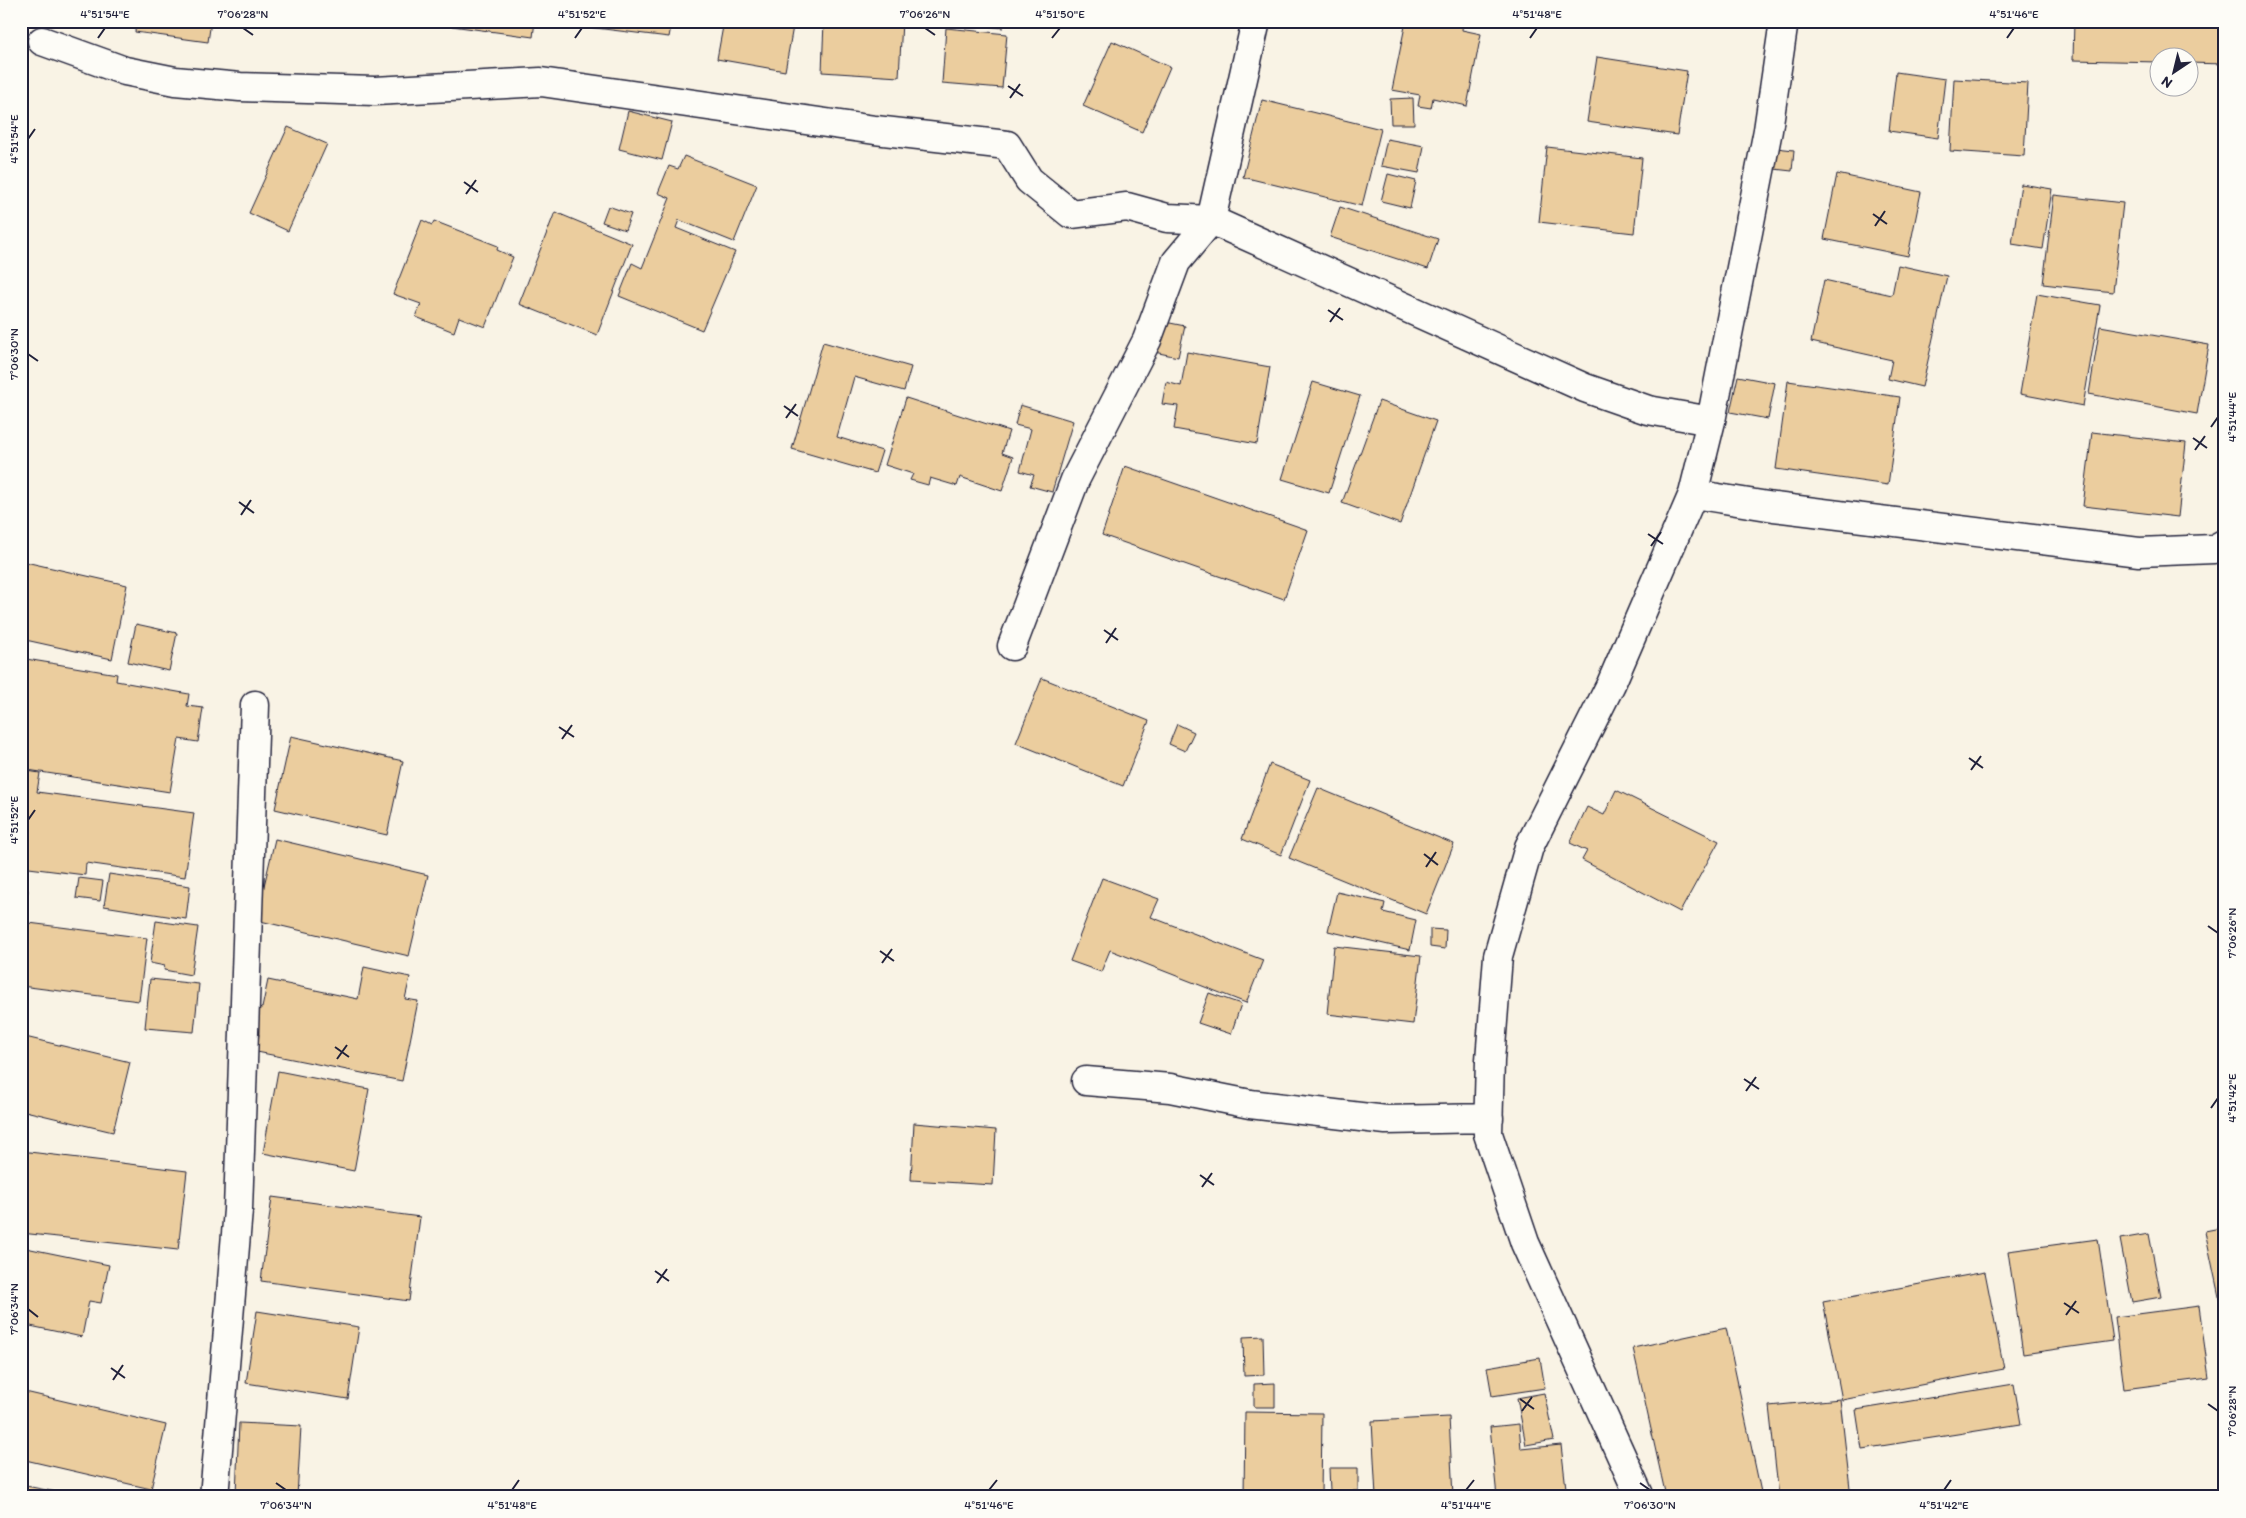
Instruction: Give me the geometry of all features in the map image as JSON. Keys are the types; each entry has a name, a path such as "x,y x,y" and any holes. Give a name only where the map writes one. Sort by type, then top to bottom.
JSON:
{"street":[{"path":"1012,646 1075,480 1147,340 1176,262 1212,220 1256,21"},
{"path":"1640,1497 1525,1243 1488,1134 1490,1060 1498,956 1529,847 1611,684 1693,494 1711,421 1768,130 1784,21"},
{"path":"42,41 125,71 184,82 240,87 375,91 541,82 875,130 1007,145 1030,180 1072,214 1127,207 1167,218 1212,220 1584,388 1648,410 1711,421"},
{"path":"1693,494 1774,507 2140,552 2214,549 2225,543"},
{"path":"214,1497 238,1210 255,705"},
{"path":"1086,1081 1170,1088 1250,1104 1386,1120 1489,1118"}],"building":[{"path":"136,21 211,21 208,42 135,32"},
{"path":"453,21 535,21 533,37 452,26"},
{"path":"572,21 672,21 669,37 571,25"},
{"path":"724,21 794,21 785,71 717,59"},
{"path":"824,21 902,21 899,77 822,72"},
{"path":"942,21 1004,21 1003,28"},
{"path":"1406,21 1463,21 1462,30 1481,34 1467,106 1433,98 1431,108 1418,106 1420,95 1392,90"},
{"path":"2074,21 2225,21 2225,64 2198,63 2198,48 2148,48 2148,62 2073,60"},
{"path":"946,28 1007,34 1002,88 942,83"},
{"path":"1112,41 1170,67 1142,132 1083,106"},
{"path":"1597,57 1687,71 1677,135 1587,122"},
{"path":"1896,72 1945,79 1938,138 1889,131"},
{"path":"1954,79 2028,83 2024,156 1950,151"},
{"path":"1413,98 1414,124 1391,124 1390,99"},
{"path":"1262,100 1381,129 1362,206 1243,177"},
{"path":"628,111 672,122 662,160 619,149"},
{"path":"288,127 327,144 288,231 249,213"},
{"path":"1387,139 1424,146 1419,173 1381,166"},
{"path":"1547,147 1642,158 1634,233 1539,222"},
{"path":"1776,148 1794,150 1792,171 1774,169"},
{"path":"684,156 757,185 734,242 679,220 676,228 735,252 702,330 619,296 632,263 642,268 670,198 658,193 669,166 678,169"},
{"path":"1388,174 1416,181 1410,208 1381,201"},
{"path":"1837,174 1921,192 1908,256 1824,239"},
{"path":"2021,184 2052,189 2043,249 2012,244"},
{"path":"2054,195 2123,203 2113,292 2043,284"},
{"path":"608,206 631,214 625,230 602,222"},
{"path":"1340,207 1438,239 1428,269 1330,237"},
{"path":"555,212 632,244 597,335 519,304"},
{"path":"422,220 432,225 434,221 498,246 497,250 513,257 485,327 459,317 454,332 416,317 421,304 393,294"},
{"path":"1898,265 1947,276 1922,387 1888,379 1892,360 1811,342 1824,280 1892,295"},
{"path":"2037,294 2100,305 2083,406 2020,394"},
{"path":"1160,321 1185,326 1178,357 1154,352"},
{"path":"2100,326 2209,345 2197,414 2089,394"},
{"path":"823,342 911,367 904,391 854,377 837,437 882,451 875,473 792,449"},
{"path":"1187,352 1270,367 1257,444 1174,429 1178,406 1162,404 1166,382 1181,386"},
{"path":"1738,376 1775,383 1768,419 1730,412"},
{"path":"1788,381 1900,397 1888,485 1776,469"},
{"path":"1313,382 1360,396 1329,493 1282,479"},
{"path":"906,398 1009,431 1002,453 1013,457 1002,491 960,477 957,486 930,478 928,485 910,480 913,474 885,465"},
{"path":"1379,401 1436,421 1400,524 1342,503"},
{"path":"1020,405 1073,421 1052,492 1030,486 1034,475 1020,471 1031,429 1015,425"},
{"path":"2092,432 2186,443 2178,517 2083,506"},
{"path":"1125,466 1308,530 1284,599 1102,535"},
{"path":"21,561 127,585 112,659 21,639"},
{"path":"136,624 177,633 169,671 128,662"},
{"path":"26,659 117,674 116,681 189,694 187,706 203,708 198,742 179,739 170,792 21,769 21,686"},
{"path":"1042,678 1149,721 1123,786 1016,743"},
{"path":"1177,724 1194,732 1185,751 1169,744"},
{"path":"291,736 403,761 387,835 275,809"},
{"path":"1270,764 1310,780 1281,855 1242,839"},
{"path":"21,770 40,773 37,792 194,813 185,877 86,863 85,875 21,867"},
{"path":"1318,788 1454,844 1426,914 1289,858"},
{"path":"1616,790 1719,841 1680,912 1582,860 1587,851 1570,843 1587,807 1604,815"},
{"path":"275,839 428,875 409,956 256,920"},
{"path":"109,874 190,886 186,919 104,906"},
{"path":"79,878 103,881 100,901 76,898"},
{"path":"1102,878 1159,899 1151,917 1263,960 1246,1003 1110,950 1101,972 1070,961"},
{"path":"21,890 28,890 25,911 21,911"},
{"path":"1337,892 1385,903 1383,912 1416,920 1410,950 1328,931"},
{"path":"156,921 198,927 191,975 164,970 165,966 150,963"},
{"path":"21,922 147,938 139,1001 21,986"},
{"path":"1430,929 1446,930 1445,949 1430,947"},
{"path":"1334,946 1421,956 1413,1024 1327,1014"},
{"path":"364,967 410,977 405,999 418,1001 402,1081 257,1052 259,1034 235,1029 240,1003 262,1008 268,980 358,999"},
{"path":"150,979 199,984 194,1032 145,1028"},
{"path":"1209,993 1241,1004 1231,1034 1198,1023"},
{"path":"21,1036 130,1062 113,1132 21,1110"},
{"path":"278,1071 369,1089 354,1171 263,1153"},
{"path":"914,1123 996,1130 993,1185 911,1180"},
{"path":"21,1151 187,1171 178,1250 21,1233"},
{"path":"272,1197 420,1217 409,1301 261,1281"},
{"path":"2225,1227 2225,1325 2205,1231"},
{"path":"2149,1234 2161,1297 2132,1302 2120,1239"},
{"path":"2098,1239 2113,1341 2023,1354 2008,1251"},
{"path":"21,1247 109,1265 101,1303 89,1301 82,1337 21,1324"},
{"path":"1985,1272 2004,1369 1842,1400 1823,1302"},
{"path":"2199,1306 2209,1378 2124,1389 2115,1317"},
{"path":"257,1311 359,1327 348,1399 246,1383"},
{"path":"1726,1328 1762,1497 1666,1497 1633,1348"},
{"path":"1263,1336 1264,1375 1244,1376 1243,1337"},
{"path":"1540,1358 1545,1388 1492,1396 1487,1367"},
{"path":"1275,1383 1275,1407 1254,1407 1254,1384"},
{"path":"2014,1384 2021,1424 1862,1449 1856,1410"},
{"path":"21,1391 166,1425 151,1489 21,1459"},
{"path":"1544,1393 1554,1440 1526,1445 1517,1398"},
{"path":"1840,1399 1851,1497 1779,1497 1769,1406"},
{"path":"1245,1412 1322,1413 1321,1497 1244,1497"},
{"path":"1449,1417 1453,1497 1376,1497 1372,1421"},
{"path":"239,1423 301,1426 297,1497 236,1494"},
{"path":"1519,1424 1521,1449 1561,1445 1567,1497 1497,1497 1490,1427"},
{"path":"1329,1468 1358,1468 1358,1491 1330,1491"},
{"path":"21,1485 82,1497 21,1497"}]}
